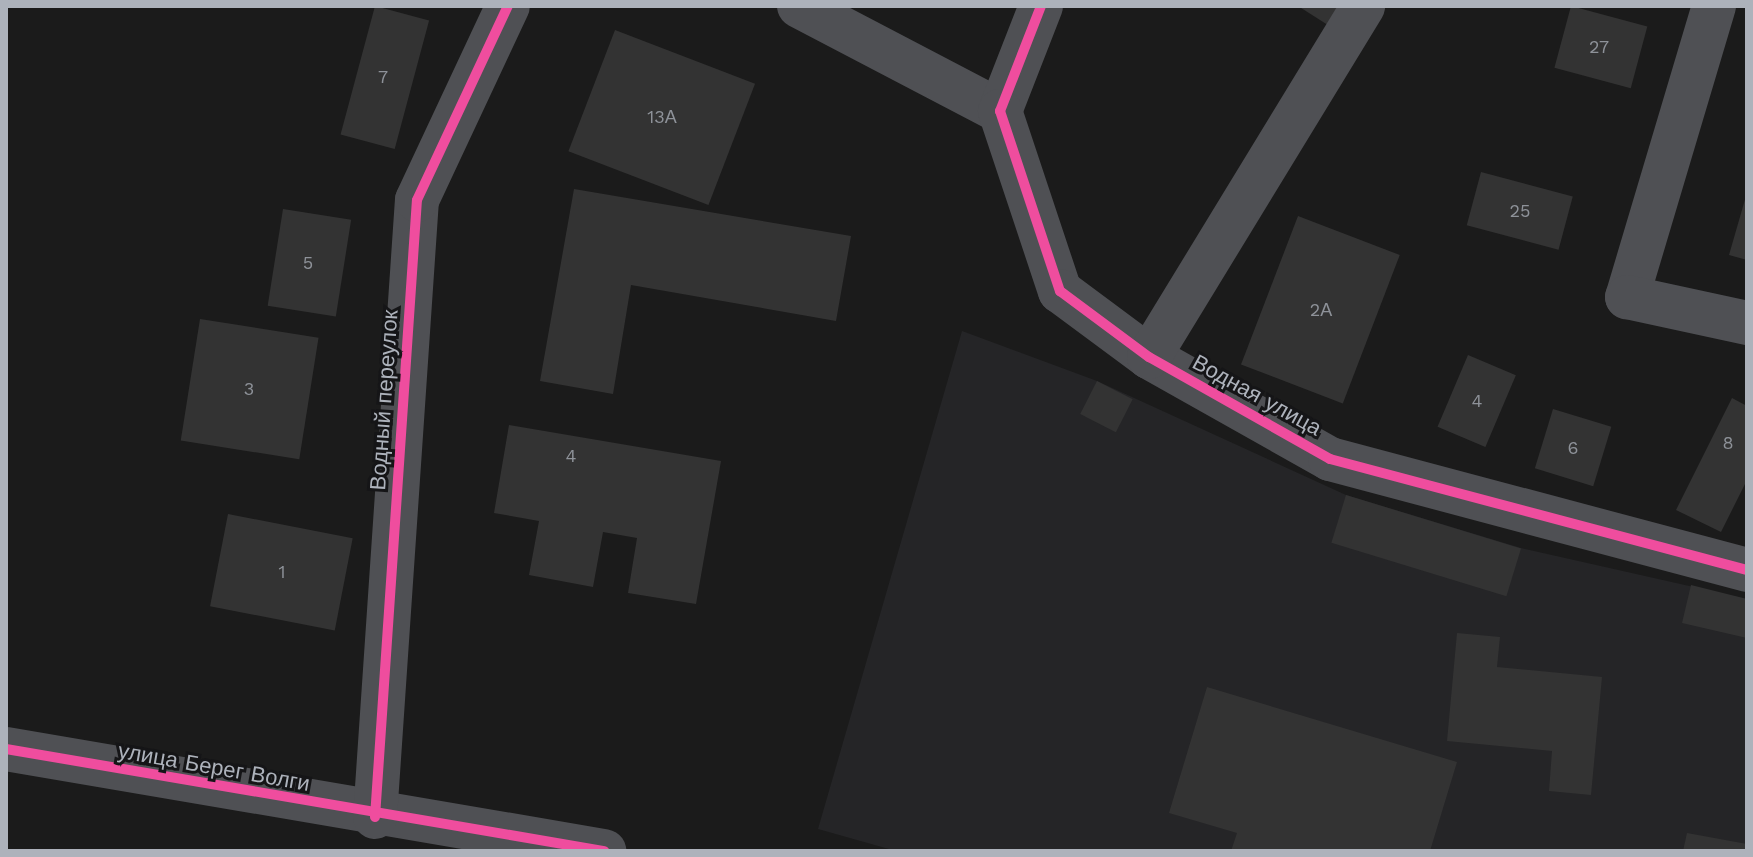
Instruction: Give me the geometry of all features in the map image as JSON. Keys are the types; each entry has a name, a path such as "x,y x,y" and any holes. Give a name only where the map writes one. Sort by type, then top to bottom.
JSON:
{"street":[{"name":"Водный переулок","path":"375,817 417,200 508,6"},
{"path":"799,6 1000,111 1041,6"},
{"path":"1149,357 1363,6"},
{"path":"1714,6 1627,297 1747,323"},
{"name":"Водная улица","path":"1000,111 1060,291 1149,357 1330,459 1747,570"},
{"name":"улица Берег Волги","path":"6,749 375,817 604,851"}],"shaded area":[{"path":"962,331 1097,381 1346,495 1521,548 1747,599 1747,851 896,851 818,829"}],"building":[{"path":"375,6 429,20 395,149 341,134"},
{"path":"1298,6 1344,6 1331,27"},
{"path":"1571,6 1647,26 1631,88 1554,68"},
{"path":"615,30 755,84 708,205 568,151"},
{"path":"1481,172 1573,197 1559,250 1467,225"},
{"path":"574,189 851,236 836,321 631,285 613,394 540,381"},
{"path":"1747,196 1747,260 1729,255"},
{"path":"283,209 351,220 336,317 268,306"},
{"path":"1298,216 1400,255 1343,404 1241,364"},
{"path":"200,319 319,338 299,459 181,440"},
{"path":"1468,355 1516,375 1485,447 1438,427"},
{"path":"1097,381 1133,399 1116,432 1080,414"},
{"path":"1732,398 1747,406 1747,480 1721,532 1676,510"},
{"path":"1553,409 1611,427 1593,486 1535,468"},
{"path":"509,425 721,461 696,604 628,593 637,538 603,532 593,587 529,575 539,521 494,513"},
{"path":"1346,495 1521,549 1506,596 1331,543"},
{"path":"228,514 353,538 335,631 210,606"},
{"path":"1691,585 1747,599 1747,638 1682,623"},
{"path":"1457,633 1500,637 1497,667 1602,677 1591,795 1549,791 1552,751 1447,741"},
{"path":"1207,687 1457,762 1430,851 1231,851 1237,833 1169,813"},
{"path":"1687,833 1747,844 1747,851 1683,851"}],"cycle path":[{"path":"375,817 417,200 508,6"},
{"path":"1041,6 1000,111 1060,291 1149,357 1330,459 1747,570"},
{"path":"6,749 604,851"}]}
